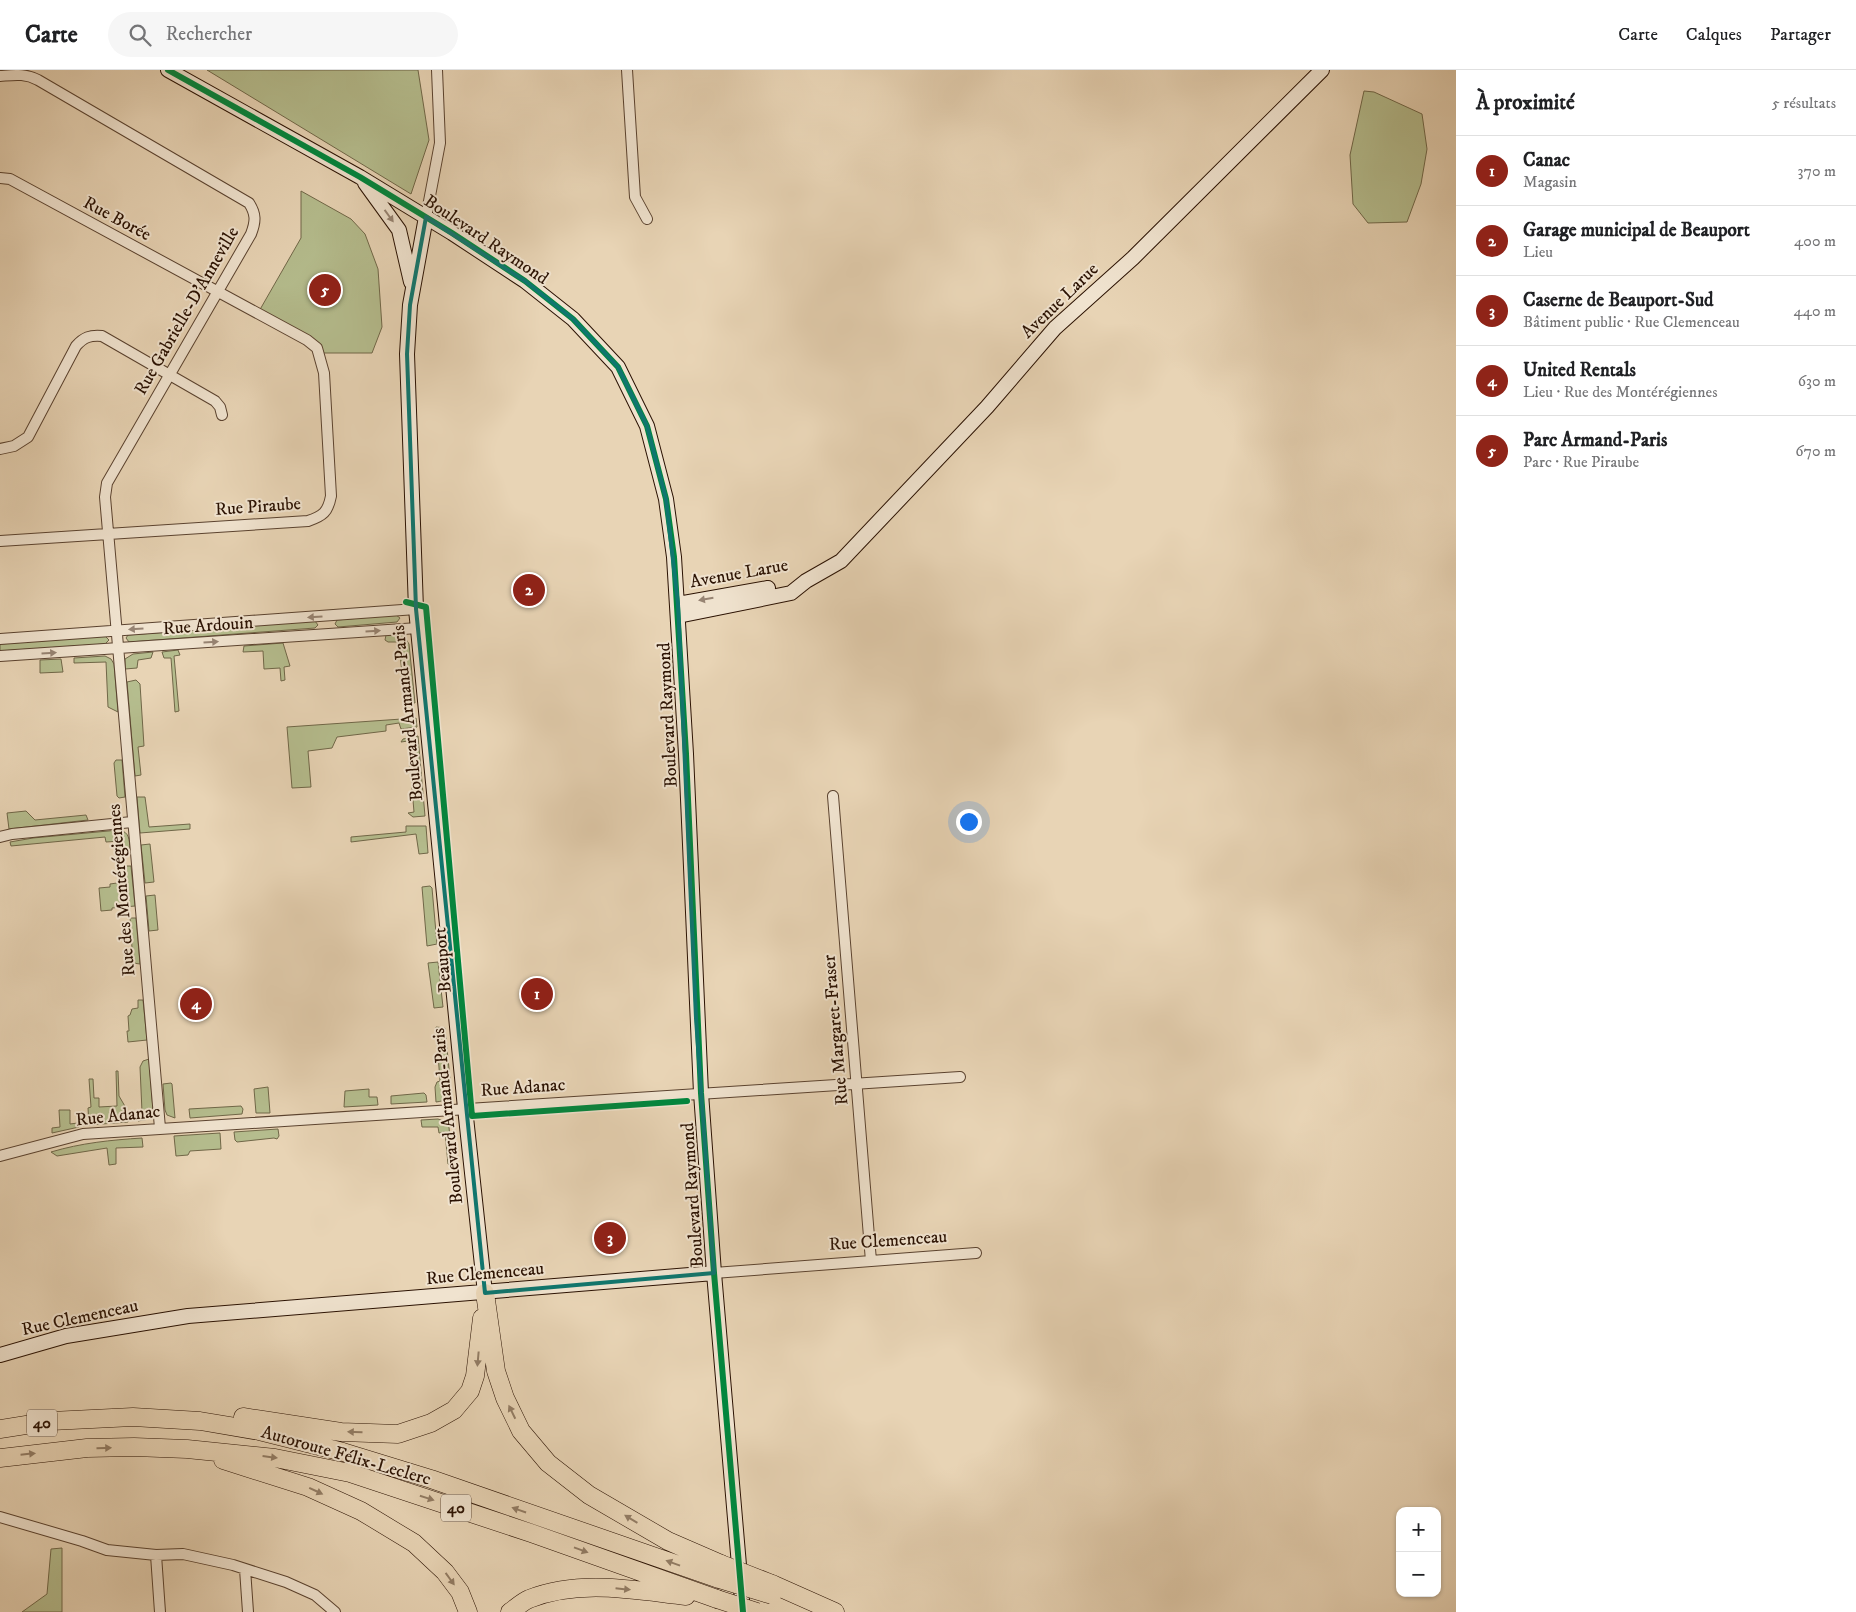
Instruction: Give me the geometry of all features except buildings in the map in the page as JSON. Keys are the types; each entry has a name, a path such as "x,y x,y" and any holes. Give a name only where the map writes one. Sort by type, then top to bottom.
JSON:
{"highway":[{"path":"200,1422 242,1417 341,1432 398,1434 431,1423 454,1410 470,1391 476,1376 485,1293"},
{"path":"485,1293 496,1371 505,1398 521,1431 548,1463 589,1495 720,1572"},
{"name":"Autoroute Félix-Leclerc","path":"0,1429 51,1422 133,1417 200,1422 259,1431 343,1452 720,1572 772,1590 822,1612"},
{"name":"Autoroute Félix-Leclerc","path":"0,1458 86,1448 187,1449 275,1458 350,1473 531,1533 757,1612"},
{"path":"187,1449 308,1487 361,1511 414,1543 426,1554 445,1572 460,1592 468,1612"},
{"path":"510,1612 527,1600 565,1588 603,1587 717,1599"},
{"path":"772,1590 835,1612"}],"street":[{"name":"Boulevard Raymond","path":"168,70 360,177 525,281 573,319 618,367 647,426 666,499 674,557 701,1093 714,1273 743,1612"},
{"name":"Boulevard Armand-Paris","path":"437,70 440,143 412,290 407,344 416,609 485,1293"},
{"path":"627,70 635,197 646,219"},
{"name":"Avenue Larue","path":"678,610 791,593 806,581 841,561 987,407 1055,328 1133,258 1322,70"},
{"name":"Rue Gabrielle-D'Anneville","path":"0,76 29,75 38,80 249,203 256,219 218,292 107,482 105,511 118,648"},
{"path":"360,177 400,230 412,290"},
{"name":"Rue Borée","path":"0,178 10,179 218,292"},
{"name":"Rue Piraube","path":"0,541 308,521 320,517 326,512 331,496 324,373 317,348 307,340 218,292"},
{"path":"0,449 14,446 28,437 76,346 87,336 102,336 169,374 215,401 220,407 222,415"},
{"name":"Rue Ardouin","path":"0,639 416,609"},
{"name":"Rue Ardouin","path":"0,656 418,628"},
{"name":"Rue des Montérégiennes","path":"118,648 160,1128"},
{"name":"Rue Margaret-Fraser","path":"833,796 871,1261"},
{"path":"0,837 12,834 132,822"},
{"name":"Rue Adanac","path":"0,1156 83,1134 960,1077"},
{"name":"Rue Clemenceau","path":"0,1355 66,1336 188,1316 976,1253"},
{"path":"0,1517 73,1538 106,1550 156,1555 182,1554 245,1569 286,1582 315,1595 335,1612"},
{"path":"156,1555 160,1612"},
{"path":"245,1569 248,1612"}],"highlighted area":[{"path":"426,217 525,281 573,319 618,367 647,426 666,499 678,604 696,1018 714,1273 485,1293 416,609 407,354 410,305"}],"green space":[{"path":"207,70 418,70 429,140 411,194"},
{"path":"1364,91 1374,92 1422,114 1427,149 1421,184 1407,222 1368,223 1353,204 1350,155"},
{"path":"301,191 351,219 365,234 378,269 382,327 372,353 319,353 258,313 301,238"},
{"path":"396,615 400,618 397,622 338,627 335,624 337,620"},
{"path":"315,621 318,625 315,628 129,642 126,638 128,635"},
{"path":"398,634 404,636 409,644 415,703 409,702 404,696 399,642 388,642 385,640 386,635"},
{"path":"105,636 109,640 105,644 0,651 0,644"},
{"path":"283,643 290,666 284,667 285,680 281,681 280,668 264,669 263,651 243,652 244,646"},
{"path":"178,650 180,655 174,656 179,711 175,712 171,658 164,658 162,652"},
{"path":"153,652 151,658 138,660 137,668 125,669 125,659 133,654"},
{"path":"105,656 111,659 114,664 118,712 108,707 106,662 74,663 74,658"},
{"path":"61,659 63,672 40,673 40,660"},
{"path":"136,680 140,684 144,746 138,747 141,775 135,776 127,682"},
{"path":"416,718 417,727 401,729 399,723 386,725 386,731 337,737 332,748 308,751 311,787 292,788 287,727"},
{"path":"418,736 425,816 413,817 408,813 414,812 408,741 401,742 403,739"},
{"path":"116,760 122,760 125,797 119,798 117,796 114,763"},
{"path":"137,797 145,797 149,827 190,824 190,829 140,833"},
{"path":"26,811 35,820 86,815 88,820 9,829 7,813"},
{"path":"406,826 426,826 428,853 419,854 416,834 351,842 351,837 406,832"},
{"path":"119,830 127,835 130,849 122,850 121,841 106,842 105,837 11,846 10,842 33,838"},
{"path":"150,844 154,882 145,883 141,845"},
{"path":"124,866 131,866 135,906 101,911 99,888 110,887 110,884 124,882"},
{"path":"430,886 432,888 437,944 427,946 422,887"},
{"path":"155,895 158,930 149,931 146,896"},
{"path":"130,918 136,918 140,964 133,963"},
{"path":"438,962 443,1007 434,1008 428,963"},
{"path":"138,1000 143,1000 147,1040 128,1042 128,1016 132,1009 138,1008"},
{"path":"436,1027 445,1028 451,1089 447,1098 436,1102 435,1087 437,1082 440,1081"},
{"path":"149,1059 153,1110 149,1119 138,1121 138,1113 142,1112 140,1067 143,1061"},
{"path":"116,1071 118,1071 119,1096 126,1108 128,1122 89,1125 88,1108 91,1107 89,1079 93,1079 94,1098 99,1098 99,1107 117,1106"},
{"path":"171,1083 175,1118 167,1115 165,1110 163,1084"},
{"path":"268,1087 270,1113 256,1113 254,1089"},
{"path":"369,1089 369,1097 377,1097 378,1105 344,1107 345,1091"},
{"path":"424,1093 427,1102 391,1104 391,1096"},
{"path":"241,1106 243,1109 242,1114 190,1118 189,1109"},
{"path":"59,1110 70,1110 70,1124 78,1123 79,1127 52,1133 52,1128 60,1127"},
{"path":"438,1119 446,1122 449,1127 452,1164 448,1164 445,1132 439,1133 438,1127 422,1127 421,1120"},
{"path":"278,1129 279,1136 277,1139 237,1142 235,1140 234,1132"},
{"path":"220,1133 221,1149 190,1151 188,1155 176,1156 174,1136"},
{"path":"142,1138 143,1147 116,1148 116,1164 109,1165 107,1148 57,1156 51,1152 96,1142"},
{"path":"62,1548 62,1612 22,1612 47,1594 51,1549"}],"cycle path":[{"path":"168,70 360,177 452,233 525,281 573,319 618,367 647,426 666,499 674,557 686,754 701,1093 714,1273 743,1612"},
{"name":"Beauport","path":"406,602 426,607 472,1116 687,1101"}],"place":[{"name":"Parc Armand-Paris","path":"325,290"},
{"name":"Garage municipal de Beauport","path":"529,590"},
{"name":"Canac","path":"537,994"},
{"name":"United Rentals","path":"196,1004"},
{"name":"Caserne de Beauport-Sud","path":"610,1238"}]}
